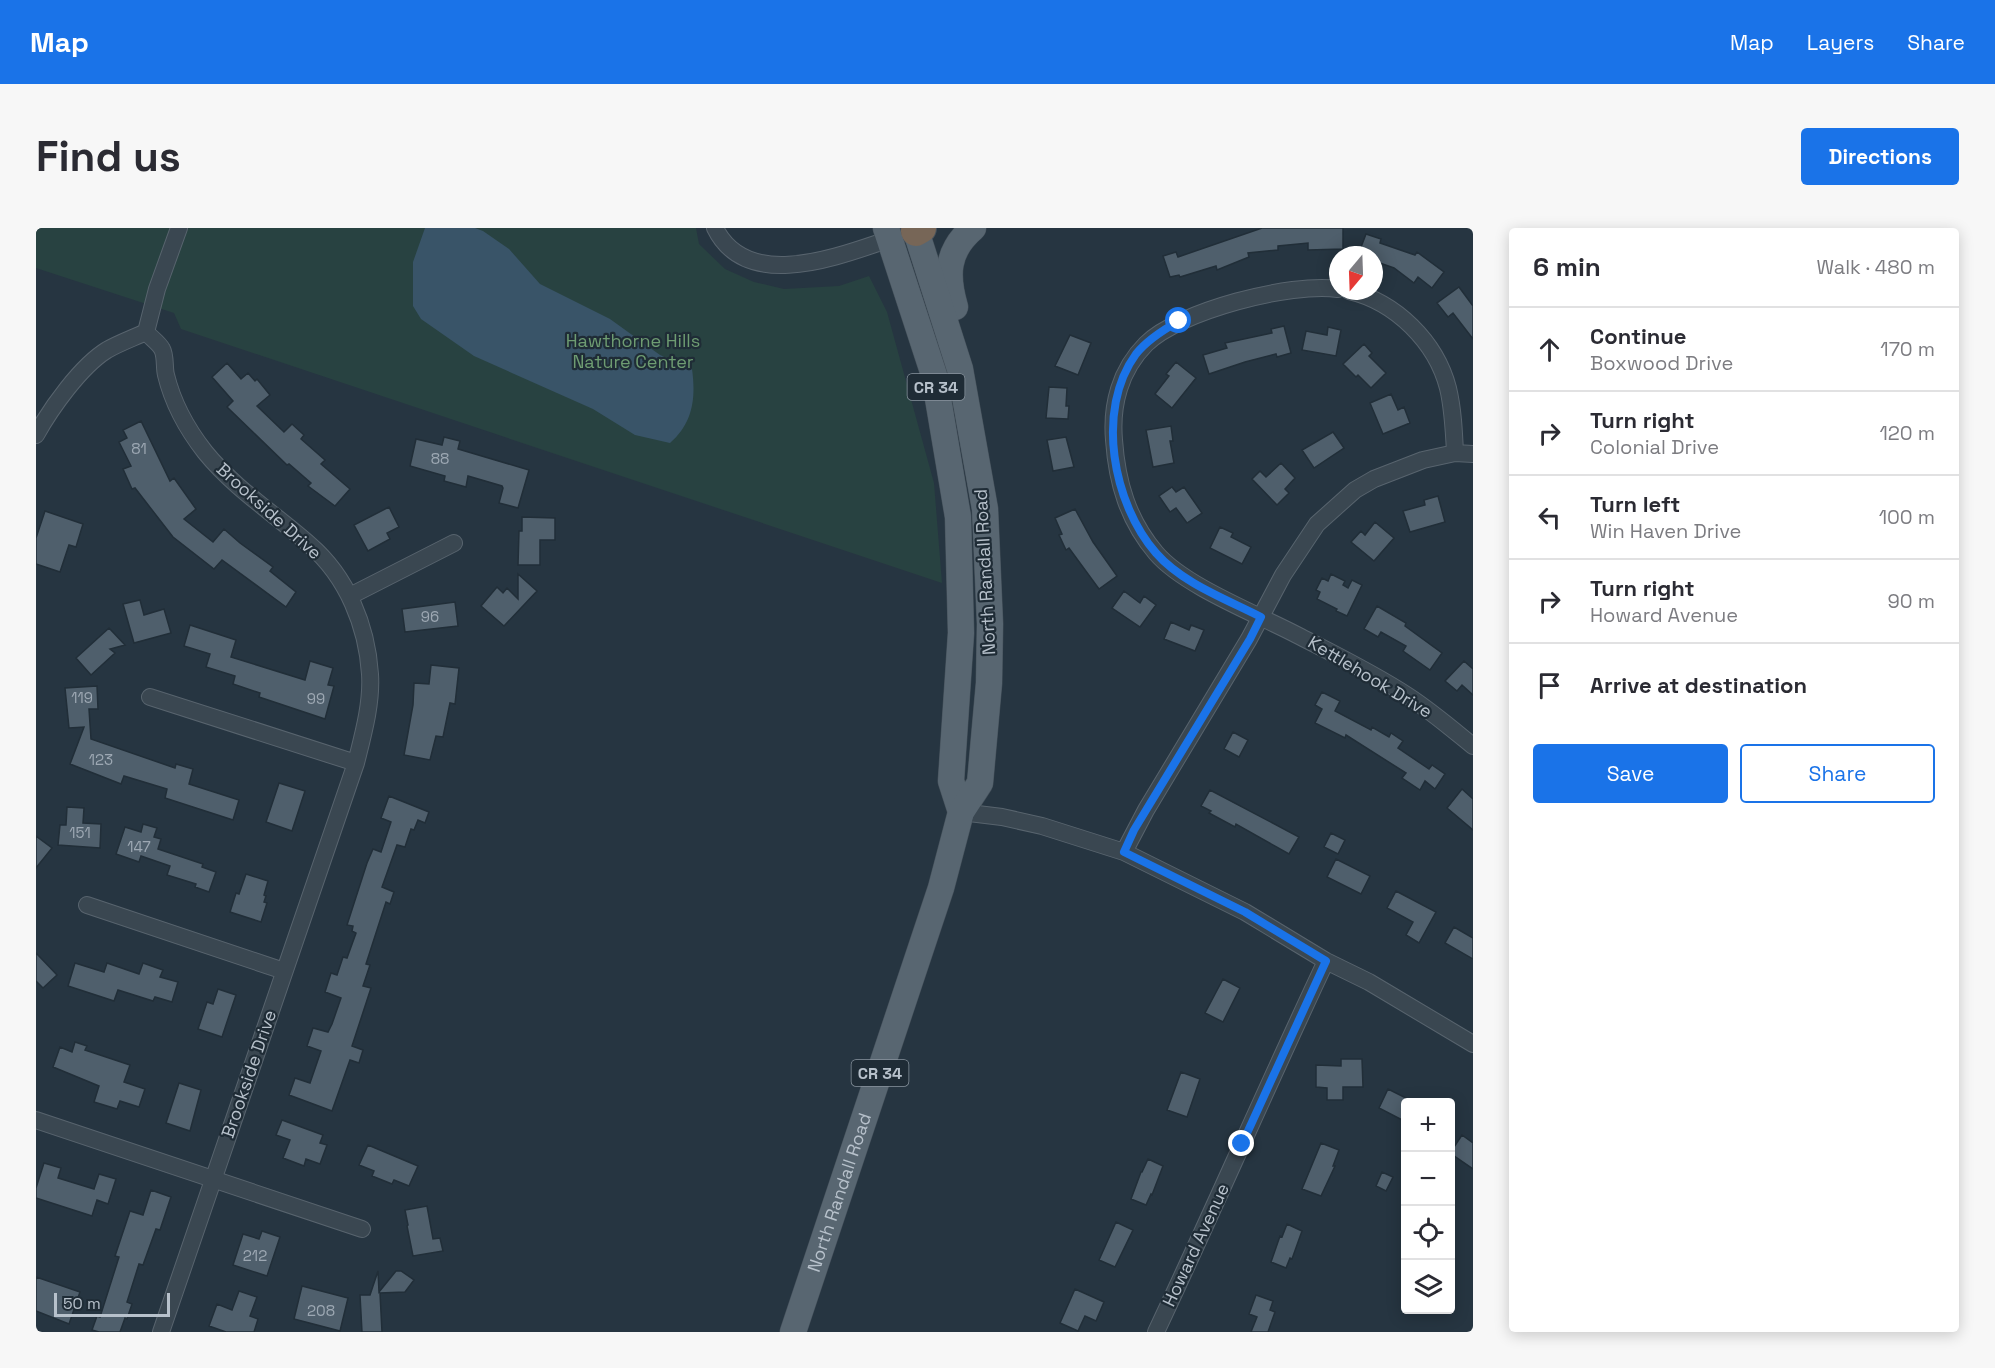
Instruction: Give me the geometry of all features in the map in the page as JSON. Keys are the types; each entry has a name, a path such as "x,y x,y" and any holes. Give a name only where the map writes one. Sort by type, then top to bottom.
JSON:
{"main road":[{"path":"970,424 974,380 949,285 948,271 955,250 973,228"},
{"name":"North Randall Road","path":"793,1332 941,888 962,812 980,783 989,682 990,624 985,509 960,369 909,230"},
{"name":"North Randall Road","path":"909,230 958,517 961,633 951,781 962,812"}],"street":[{"path":"36,435 42,412 75,379 106,350 146,332 157,289 179,228"},
{"path":"715,228 727,247 741,256 781,266 810,264 909,230"},
{"name":"Kettlehook Drive","path":"1329,287 1322,286 1281,291 1179,321 1155,336 1137,354 1119,385 1113,428 1123,494 1136,526 1157,555 1180,573 1406,695 1473,746"},
{"path":"1374,300 1395,312 1416,330 1439,363 1452,405 1455,453"},
{"name":"Brookside Drive","path":"146,332 162,349 166,376 175,400 186,426 205,452 232,482 312,547 337,575 350,596 365,635 371,675 367,711 356,763 161,1332"},
{"path":"1124,852 1134,830 1250,639 1282,575 1317,524 1355,490 1374,479 1407,465 1455,453 1473,454"},
{"path":"350,596 454,543"},
{"path":"150,697 356,763"},
{"path":"962,812 1002,817 1042,826 1124,852 1245,912 1326,961 1369,982 1473,1044"},
{"path":"87,904 284,971"},
{"name":"Howard Avenue","path":"1156,1332 1192,1258 1326,961"},
{"path":"36,1120 362,1229"}],"green space":[{"name":"Hawthorne Hills Nature Center","path":"36,228 696,228 699,244 725,269 754,282 784,289 839,286 869,276 887,312 934,483 942,583 181,329 174,313 36,268"}],"water":[{"path":"425,228 475,228 483,231 509,249 540,284 610,319 660,355 692,369 693,400 688,418 678,435 670,443 635,435 593,409 474,356 421,319 413,306 413,262"}],"building":[{"path":"1262,228 1343,228 1343,246 1308,250 1308,243 1278,246 1278,250 1248,253 1249,257 1217,270 1216,266 1180,277 1179,275 1170,277 1163,256 1176,252 1178,257"},
{"path":"1366,234 1381,239 1380,243 1415,255 1417,252 1444,272 1432,288 1418,277 1414,283 1394,268 1383,264 1383,246 1361,246"},
{"path":"1459,287 1473,306 1473,339 1453,313 1448,317 1437,303"},
{"path":"1284,326 1291,353 1277,357 1276,354 1209,374 1203,355 1227,348 1225,343 1272,333 1271,329"},
{"path":"1328,327 1341,330 1336,356 1302,350 1306,331 1327,335"},
{"path":"1070,335 1091,343 1078,375 1055,366"},
{"path":"1364,344 1372,353 1369,356 1386,373 1371,388 1343,364"},
{"path":"1176,362 1196,378 1172,408 1155,394 1169,376 1166,374"},
{"path":"227,363 241,379 248,373 255,381 257,379 270,395 257,406 284,432 292,424 304,435 301,439 325,460 321,464 350,489 335,506 308,486 311,483 289,464 287,465 227,407 233,401 212,377"},
{"path":"1049,387 1067,388 1068,419 1046,418"},
{"path":"1391,394 1398,410 1404,407 1410,423 1383,434 1370,403"},
{"path":"141,421 170,481 174,478 196,509 184,519 213,542 224,529 273,567 270,571 296,592 286,607 222,560 214,569 173,537 135,488 132,489 123,469 131,466 119,442 127,438 123,430"},
{"path":"1171,426 1173,441 1170,441 1174,463 1153,467 1146,430"},
{"path":"1333,432 1344,448 1314,468 1302,450"},
{"path":"444,437 460,441 458,449 529,470 518,508 499,503 502,486 468,476 466,487 444,481 445,476 410,466 416,439 442,445"},
{"path":"1066,437 1074,467 1053,471 1047,440"},
{"path":"1281,463 1295,478 1285,489 1289,493 1277,505 1252,479 1260,471 1266,477"},
{"path":"1172,487 1176,492 1184,487 1202,513 1187,523 1176,508 1170,512 1159,496"},
{"path":"1438,496 1445,522 1410,532 1403,511 1425,505 1424,500"},
{"path":"389,507 399,527 387,533 390,539 368,551 354,525"},
{"path":"1075,509 1093,542 1117,576 1099,589 1069,548 1066,550 1059,535 1062,534 1055,518"},
{"path":"45,511 83,524 76,547 69,545 60,572 36,564 36,538"},
{"path":"522,517 555,518 555,540 540,540 540,565 518,565 519,531 522,531"},
{"path":"1375,522 1394,538 1374,561 1351,542 1361,531 1365,535"},
{"path":"1220,527 1233,533 1231,537 1251,547 1242,564 1210,548"},
{"path":"518,574 537,591 504,626 481,606 497,587 503,593 507,588 518,599"},
{"path":"1331,574 1345,581 1343,585 1348,588 1352,580 1362,585 1347,616 1317,599 1320,592 1316,590 1322,578 1328,581"},
{"path":"1124,591 1140,603 1144,596 1156,605 1140,627 1112,608"},
{"path":"140,600 144,615 164,609 171,633 134,643 123,604"},
{"path":"455,602 458,626 405,632 402,609"},
{"path":"1377,606 1406,623 1405,626 1442,653 1430,670 1403,651 1406,646 1381,632 1378,637 1364,629"},
{"path":"1171,622 1189,630 1191,625 1204,630 1195,651 1164,639"},
{"path":"190,625 236,640 231,657 305,680 310,661 333,668 328,685 334,686 325,719 259,697 260,693 233,684 235,676 206,667 210,654 184,646"},
{"path":"109,628 125,645 110,649 115,653 91,675 76,658"},
{"path":"1464,661 1473,669 1473,695 1462,685 1457,691 1445,681"},
{"path":"431,665 459,668 455,704 450,703 443,737 436,736 430,760 404,755 413,705 414,683 429,684"},
{"path":"97,686 98,709 89,709 91,739 175,768 176,764 193,769 189,784 239,800 233,820 165,798 167,789 124,776 121,784 70,764 84,727 69,728 65,688"},
{"path":"1322,692 1340,701 1335,711 1371,730 1372,727 1389,737 1391,733 1403,741 1398,748 1429,769 1432,765 1445,774 1435,789 1425,781 1420,790 1402,778 1406,773 1346,735 1345,738 1315,723 1322,709 1315,705"},
{"path":"1233,732 1248,740 1239,757 1224,749"},
{"path":"279,783 305,791 292,831 266,822"},
{"path":"1462,789 1473,799 1473,830 1447,808"},
{"path":"1210,790 1299,837 1289,854 1236,824 1235,827 1209,813 1211,811 1201,806"},
{"path":"389,796 429,812 425,823 418,820 414,830 411,829 405,847 397,845 382,887 394,892 390,904 386,902 366,964 370,965 363,986 371,988 352,1046 363,1050 359,1063 350,1060 332,1111 289,1095 295,1078 310,1083 321,1051 307,1046 313,1028 328,1032 341,998 325,992 331,973 337,975 343,957 347,958 356,933 352,931 353,926 347,925 367,863 373,849 381,852 391,822 381,818"},
{"path":"67,807 84,808 83,823 101,824 100,848 58,845 60,825 66,825"},
{"path":"143,824 157,828 154,837 161,839 158,849 203,864 202,867 216,872 209,892 195,887 196,884 167,875 170,866 141,856 139,862 116,854 125,827 141,832"},
{"path":"1331,833 1345,840 1338,854 1324,847"},
{"path":"36,836 52,848 36,868"},
{"path":"1336,859 1370,876 1361,894 1327,877"},
{"path":"246,874 268,881 264,895 266,896 264,902 267,903 261,922 230,912 236,893 239,894"},
{"path":"1396,891 1436,912 1419,943 1406,935 1413,922 1387,908"},
{"path":"1454,927 1473,938 1473,959 1445,943"},
{"path":"36,953 57,975 43,988 36,981"},
{"path":"75,963 104,972 107,963 139,974 143,963 163,970 160,977 178,982 172,1002 155,997 153,1001 118,990 114,1001 68,986"},
{"path":"1223,979 1240,988 1223,1022 1205,1013"},
{"path":"218,989 236,995 222,1037 198,1029 207,1002 213,1004"},
{"path":"75,1042 87,1046 85,1050 130,1065 124,1082 145,1089 139,1107 120,1101 117,1109 94,1102 99,1086 53,1067 60,1047 72,1052"},
{"path":"1341,1059 1362,1059 1363,1087 1343,1087 1343,1100 1327,1100 1327,1088 1316,1087 1316,1065 1341,1066"},
{"path":"1181,1072 1200,1079 1187,1117 1167,1110"},
{"path":"179,1083 201,1090 190,1131 166,1123"},
{"path":"1388,1089 1406,1098 1401,1098 1401,1119 1379,1108"},
{"path":"282,1120 323,1135 320,1143 327,1145 320,1164 306,1159 304,1166 283,1158 290,1140 276,1135"},
{"path":"1462,1135 1473,1143 1473,1169 1455,1156 1455,1146"},
{"path":"1321,1143 1339,1150 1333,1166 1335,1166 1321,1196 1302,1189"},
{"path":"368,1145 418,1166 409,1186 394,1180 392,1184 372,1176 374,1171 359,1165"},
{"path":"1148,1159 1163,1166 1146,1205 1131,1199"},
{"path":"44,1163 61,1168 58,1178 94,1189 99,1174 116,1179 108,1204 97,1200 92,1216 36,1198 36,1188"},
{"path":"1382,1172 1393,1177 1386,1191 1376,1186"},
{"path":"151,1190 171,1197 160,1230 156,1229 143,1265 139,1264 127,1302 132,1304 127,1319 125,1318 120,1332 92,1330 97,1316 100,1317 119,1257 115,1256 130,1211 143,1215"},
{"path":"427,1206 433,1239 440,1238 443,1251 413,1256 405,1210"},
{"path":"1116,1222 1133,1230 1115,1267 1099,1260"},
{"path":"1287,1224 1302,1231 1292,1259 1290,1258 1286,1268 1271,1262"},
{"path":"262,1231 280,1237 267,1276 233,1265 243,1234 259,1239"},
{"path":"378,1271 379,1292 396,1271 401,1271 414,1280 405,1292 380,1293 382,1332 362,1332 360,1295 370,1295"},
{"path":"36,1277 80,1292 69,1324 36,1311"},
{"path":"302,1286 348,1298 340,1331 294,1319"},
{"path":"1075,1289 1104,1302 1096,1321 1085,1316 1078,1331 1060,1323"},
{"path":"239,1291 257,1297 250,1316 258,1319 254,1332 226,1332 209,1326 217,1304 232,1310"},
{"path":"1256,1295 1273,1301 1270,1310 1275,1312 1268,1332 1251,1332 1257,1317 1249,1314"}],"route":[{"path":"1179,321 1148,342 1137,354 1119,385 1113,428 1123,494 1136,526 1157,555 1188,579 1261,617 1250,639 1134,830 1124,852 1245,912 1326,961 1242,1144"}]}
